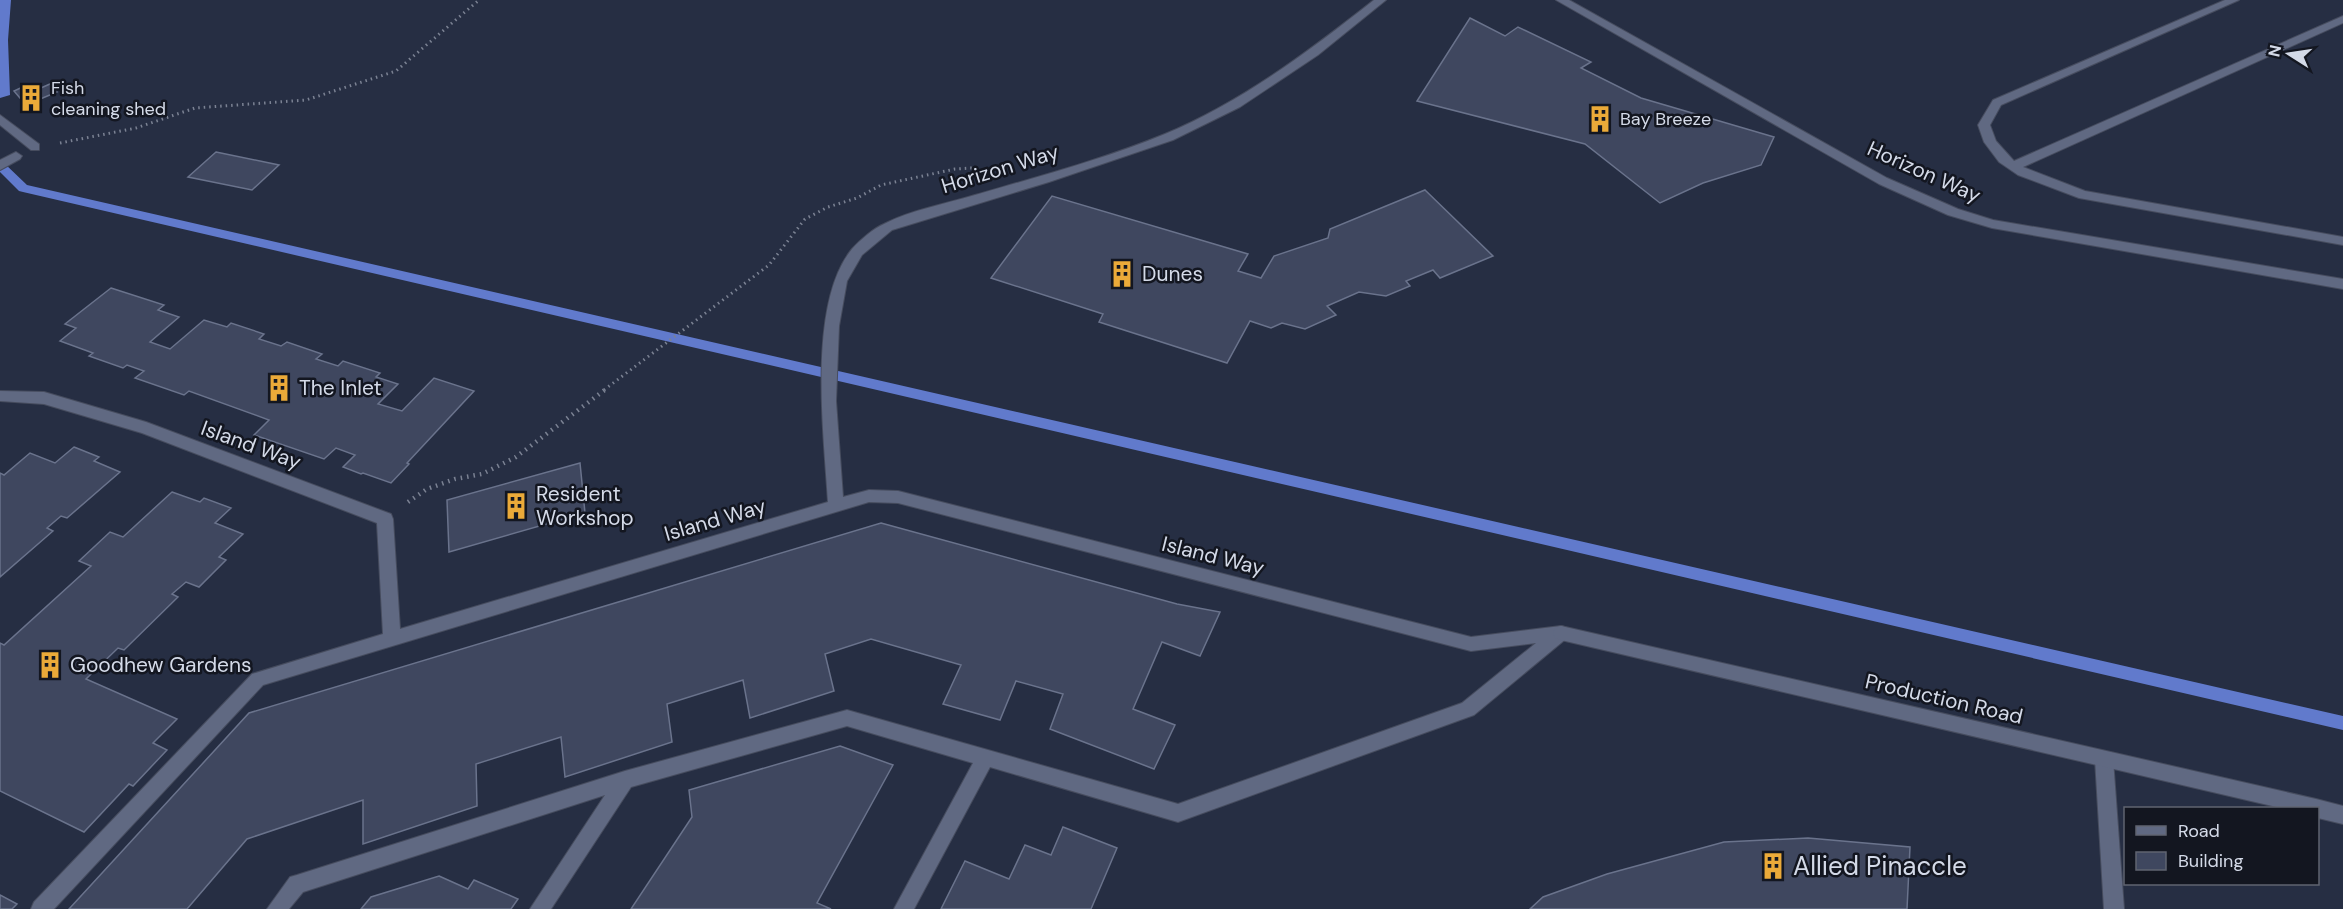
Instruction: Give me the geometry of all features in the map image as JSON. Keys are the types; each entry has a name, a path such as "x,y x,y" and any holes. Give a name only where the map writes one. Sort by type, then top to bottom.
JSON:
{"street":[{"name":"Horizon Way","path":"836,507 829,401 832,326 840,281 857,252 887,227 1046,179 1169,136 1236,104 1314,53 1381,0"},
{"name":"Horizon Way","path":"1560,0 1883,180 1953,212 1992,224 2343,284"},
{"path":"2234,0 1997,103 1984,125 1990,142 2003,159 2013,166 2041,180 2083,195 2343,241"},
{"path":"2013,166 2343,19"},
{"path":"0,119 35,147"},
{"path":"0,166 16,156"},
{"name":"Island Way","path":"0,396 44,398 146,428 385,519"},
{"name":"Island Way","path":"41,909 258,678 869,496 898,497 1471,644 1562,633"},
{"path":"385,519 392,637"},
{"path":"277,909 297,884 624,780 847,718 1178,813 1468,709 1562,633"},
{"name":"Production Road","path":"1562,633 2308,807"},
{"path":"904,909 986,757"},
{"path":"2104,759 2114,909"},
{"path":"540,909 624,780"},
{"name":"Production Road","path":"2319,809 2343,815"}],"path":[{"path":"16,156 74,138 136,128 195,108 306,100 376,78 405,66 479,0"},
{"path":"385,519 427,489 455,479 482,474 516,457 769,265"}],"water":[{"path":"0,0 11,0 8,40 10,95 0,98"}],"building":[{"name":"Bay Breeze","path":"1470,18 1505,36 1518,27 1591,62 1581,68 1641,98 1774,137 1761,165 1703,183 1660,203 1585,144 1417,101"},
{"name":"Fish cleaning shed","path":"29,84 34,91 50,84 57,92 26,105 14,91"},
{"path":"216,152 279,165 252,190 188,177"},
{"name":"Dunes","path":"1425,190 1493,256 1440,278 1433,270 1406,281 1410,286 1386,296 1359,292 1327,306 1336,315 1305,329 1282,323 1271,328 1250,321 1227,363 1099,322 1103,314 991,278 1052,196 1248,254 1238,271 1261,278 1274,256 1328,238 1330,229"},
{"name":"The Inlet","path":"111,288 164,305 158,310 179,317 150,342 170,349 204,320 227,327 231,323 264,334 259,339 281,346 287,342 322,354 316,359 338,366 343,361 380,373 376,377 398,384 378,404 402,411 434,378 474,391 391,483 343,467 355,455 336,448 324,459 254,435 269,420 189,391 184,395 135,378 144,371 127,365 123,368 89,356 93,353 60,341 76,328 65,324"},
{"path":"74,447 99,457 94,461 120,472 67,518 61,516 47,528 53,531 0,577 0,473 4,475 30,453 55,463"},
{"name":"Resident Workshop","path":"580,463 585,513 449,552 447,500"},
{"name":"Goodhew Gardens","path":"172,492 200,502 204,498 231,508 215,523 243,534 219,557 226,560 199,587 186,582 172,594 178,597 124,650 118,648 86,679 177,719 153,743 167,750 133,786 129,784 84,832 0,791 0,643 4,645 91,566 79,561 110,532 123,537"},
{"path":"881,523 1177,604 1220,612 1200,656 1162,642 1133,709 1175,725 1154,769 1050,729 1063,694 1016,681 1000,720 943,704 961,665 871,639 825,654 834,691 750,718 743,680 667,704 672,742 565,777 561,737 476,764 477,806 363,844 363,800 247,839 187,909 69,909 249,713"},
{"path":"840,746 893,765 817,903 831,909 631,909 692,817 689,790"},
{"path":"1063,827 1117,848 1091,909 941,909 965,861 1009,879 1025,845 1051,855"},
{"name":"Allied Pinaccle","path":"1808,838 1910,847 1907,909 1530,909 1543,897 1607,874 1724,842"},
{"path":"439,876 468,889 474,880 518,899 511,909 361,909 371,897"},
{"path":"0,895 17,904 12,909 0,909"}],"waterway":[{"path":"0,166 23,188 2343,723"}],"place":[{"name":"Fish cleaning shed","path":"31,98"},
{"name":"Bay Breeze","path":"1600,119"},
{"name":"Dunes","path":"1122,274"},
{"name":"The Inlet","path":"279,388"},
{"name":"Resident Workshop","path":"516,506"},
{"name":"Goodhew Gardens","path":"50,665"},
{"name":"Allied Pinaccle","path":"1773,866"}]}
